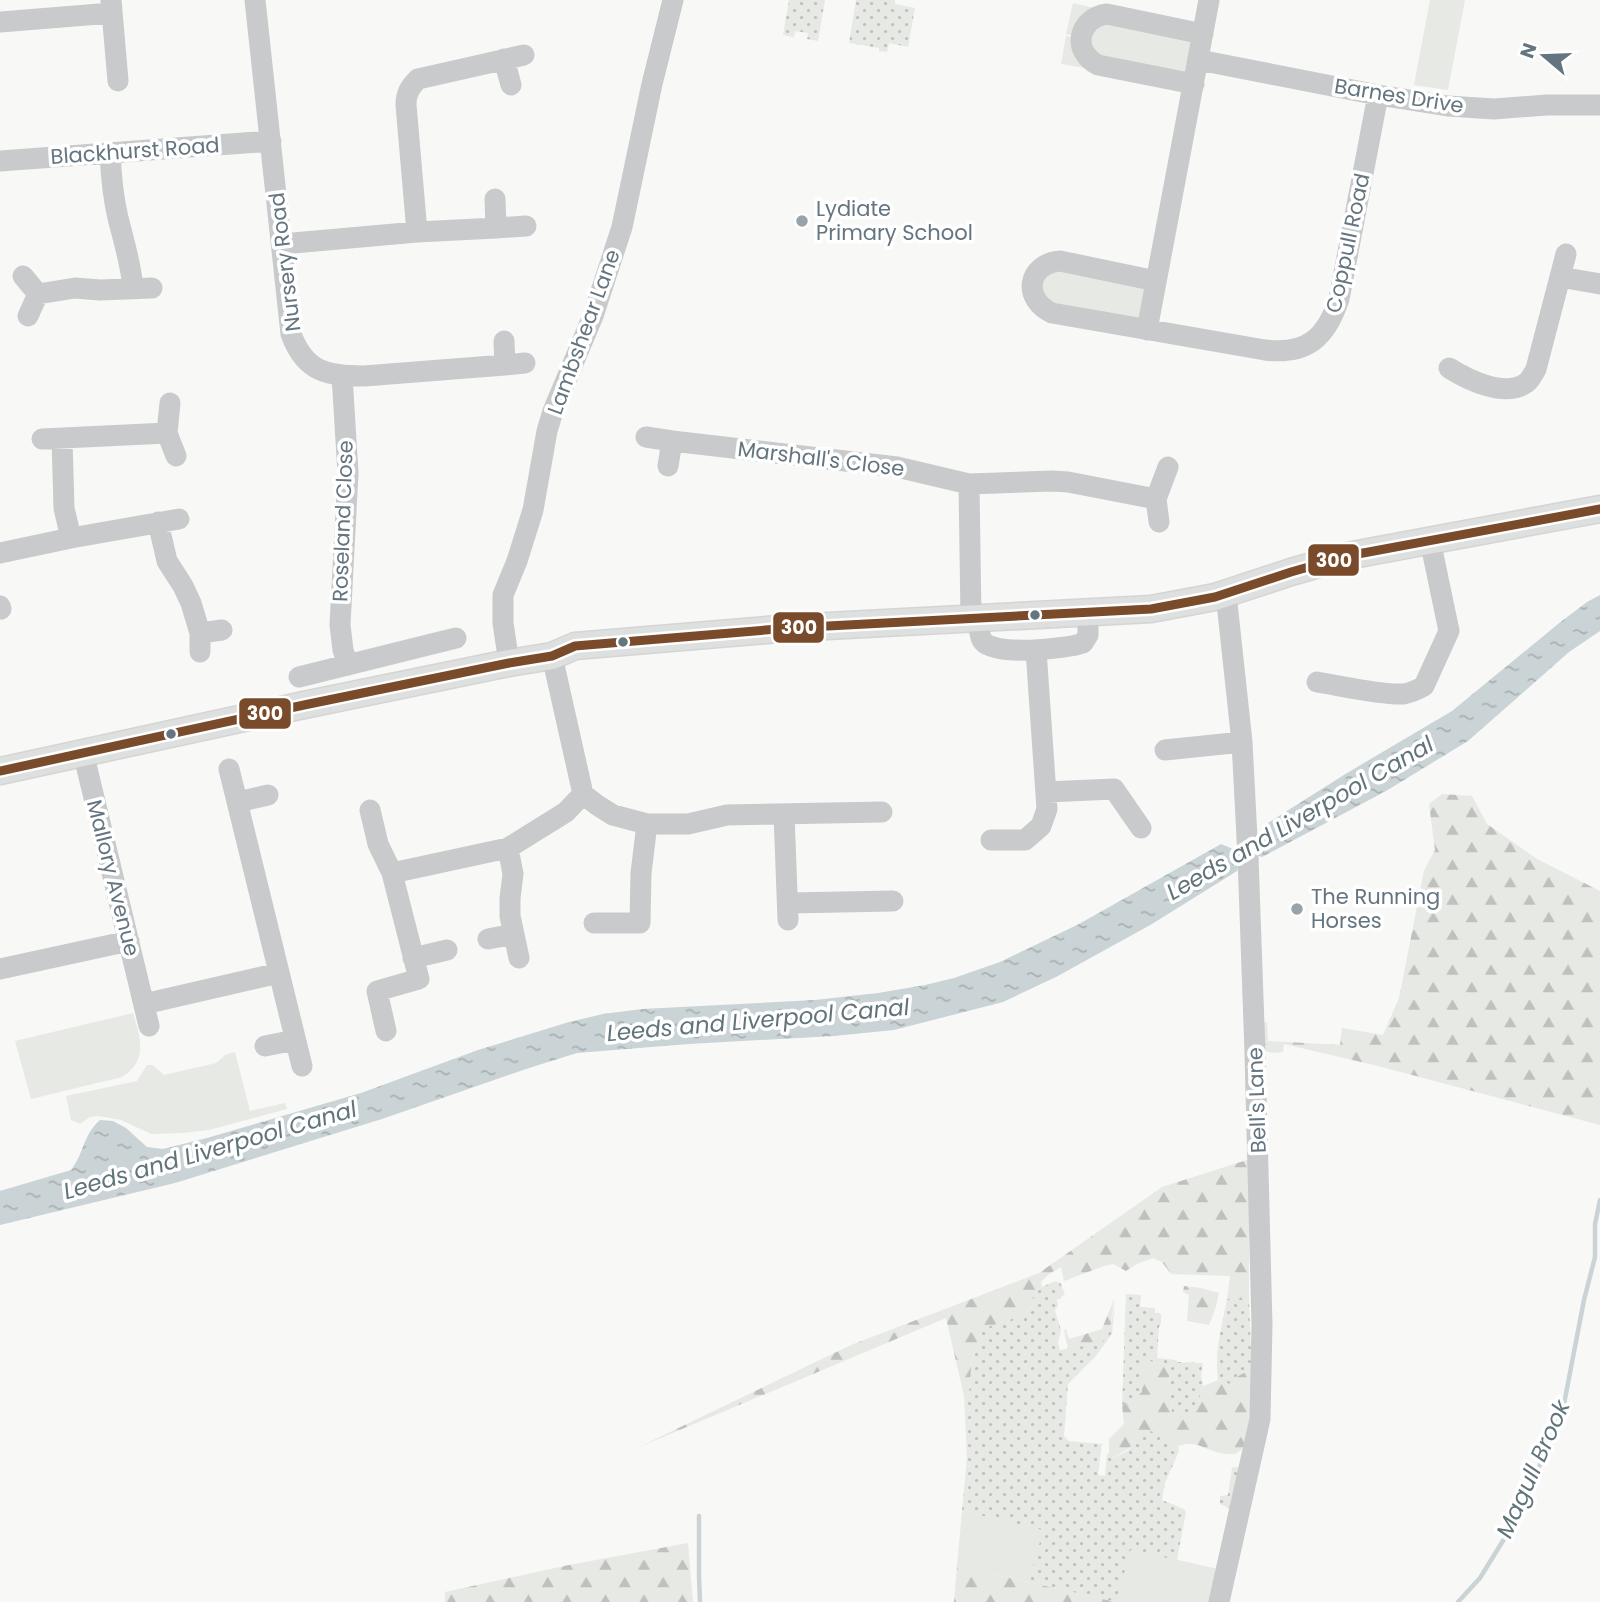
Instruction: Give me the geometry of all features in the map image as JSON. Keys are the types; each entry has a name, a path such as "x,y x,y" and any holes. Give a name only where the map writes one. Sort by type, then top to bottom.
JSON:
{"main road":[{"path":"0,771 552,656 575,646 790,628 1151,610 1226,594 1347,556 1600,509"}],"street":[{"name":"Nursery Road","path":"255,0 291,334 303,358 314,367 342,376 515,364 504,341"},
{"name":"Lambshear Lane","path":"509,663 503,623 503,595 533,510 553,411 593,316 622,227 673,0"},
{"path":"1147,330 1209,0"},
{"path":"0,22 112,6 118,81"},
{"path":"1194,84 1098,65 1085,54 1082,36 1091,21 1107,14 1203,34"},
{"path":"417,232 405,105 411,86 418,79 514,57 512,85"},
{"name":"Barnes Drive","path":"1199,60 1378,95 1468,108 1600,105"},
{"name":"Coppull Road","path":"1156,281 1060,261 1040,269 1032,283 1034,298 1045,310 1052,313 1280,352 1301,348 1320,336 1328,327 1339,299 1378,95"},
{"name":"Blackhurst Road","path":"0,161 271,141"},
{"path":"38,294 75,288 143,288 131,264 118,218 110,153"},
{"path":"495,199 496,228"},
{"path":"282,244 526,226"},
{"path":"1449,368 1467,379 1495,387 1516,388 1531,378 1536,369 1566,254"},
{"path":"23,276 38,294"},
{"path":"1560,277 1600,284"},
{"path":"28,316 38,294"},
{"name":"Roseland Close","path":"342,376 348,457 340,625 342,650 348,665"},
{"path":"170,403 167,433 176,456"},
{"path":"71,538 52,439 167,433"},
{"name":"Marshall's Close","path":"646,437 897,467 969,484 1068,482 1156,499"},
{"path":"668,466 672,441"},
{"path":"1159,522 1156,499 1168,467"},
{"path":"969,484 975,618 982,640 998,648 1036,650 1083,643 1088,635 1088,612"},
{"path":"0,553 169,521 167,561 191,603 200,643 222,630"},
{"path":"1317,682 1405,694 1424,686 1449,631 1430,540"},
{"name":"Bell's Lane","path":"1219,1602 1260,1419 1262,1325 1248,857 1242,741 1226,594"},
{"path":"299,677 456,638"},
{"path":"991,840 1025,840 1041,826 1047,809 1036,650"},
{"path":"552,656 583,794 612,815 647,824 688,824 727,815 882,812"},
{"path":"1165,750 1242,741"},
{"name":"Mallory Avenue","path":"83,752 149,1026"},
{"path":"229,769 302,1066"},
{"path":"1046,792 1114,789 1141,828"},
{"path":"392,873 508,848 566,812 583,794"},
{"path":"238,802 268,795"},
{"path":"370,810 378,844 392,873 419,979 377,991 386,1031"},
{"path":"784,814 788,912 893,901"},
{"path":"594,923 640,923 641,873 647,824"},
{"path":"508,848 513,874 510,916 520,958"},
{"path":"488,939 514,934"},
{"path":"0,970 129,940"},
{"path":"414,958 447,950"},
{"path":"144,1004 279,973"},
{"path":"265,1046 295,1040"}],"green space":[{"path":"789,0 825,0 818,41 807,39 808,33 795,31 794,37 783,35"},
{"path":"856,0 895,0 895,4 915,8 908,47 889,43 887,52 849,43"},
{"path":"1430,0 1465,0 1448,90 1414,85"},
{"path":"1073,3 1103,10 1075,36 1066,34"},
{"path":"1107,23 1188,38 1192,44 1184,75 1094,57 1089,33"},
{"path":"1066,36 1074,37 1091,69 1061,64"},
{"path":"1057,270 1139,284 1145,290 1142,314 1138,319 1049,305 1041,286 1045,277"},
{"path":"1442,794 1472,796 1487,824 1537,859 1600,891 1600,1125 1284,1044 1283,1052 1265,1051 1262,1022 1267,1022 1268,1041 1340,1045 1342,1028 1383,1035 1399,998 1424,871 1435,850 1429,804"},
{"path":"133,1013 140,1040 139,1056 122,1077 31,1099 15,1041"},
{"path":"235,1052 250,1111 285,1103 287,1109 209,1130 182,1133 151,1134 121,1120 99,1116 90,1117 80,1124 71,1120 66,1096 137,1081 147,1065 153,1065 164,1075 216,1063 225,1055"},
{"path":"1253,1158 1249,1191 1249,1301 1227,1299 1230,1276 1171,1274 1162,1262 1153,1258 1126,1271 1113,1264 1064,1281 1061,1267 1041,1282 1042,1287 1035,1290 1036,1301 1024,1315 980,1330 980,1344 972,1357 969,1395 964,1396 946,1318 637,1448 851,1345 1039,1273 1162,1187"},
{"path":"1056,1281 1060,1282 1065,1294 1057,1300 1055,1311 1061,1330 1058,1343 1060,1350 1102,1343 1110,1331 1115,1299 1112,1334 1096,1356 1068,1384 1064,1436 1069,1441 1102,1444 1098,1475 1105,1476 1107,1455 1109,1453 1113,1458 1125,1452 1145,1432 1161,1434 1178,1446 1179,1451 1165,1483 1162,1500 1186,1512 1177,1560 1130,1550 1117,1602 1029,1582 1043,1530 962,1511 967,1457 964,1396 969,1394 972,1357 980,1344 979,1330 1024,1315 1036,1301 1032,1297 1035,1290"},
{"path":"1184,1286 1219,1293 1209,1325 1187,1321 1189,1295 1183,1292"},
{"path":"1126,1294 1141,1295 1140,1307 1155,1308 1155,1313 1161,1314 1157,1358 1203,1363 1203,1386 1197,1406 1190,1417 1183,1418 1172,1412 1169,1370 1154,1362 1147,1361 1143,1366 1142,1392 1122,1405"},
{"path":"1114,1299 1110,1331 1102,1344 1068,1349 1064,1330 1066,1329 1069,1339 1102,1329"},
{"path":"1227,1299 1249,1301 1252,1373 1247,1371 1238,1376 1233,1385 1218,1380 1217,1370 1219,1339"},
{"path":"1147,1361 1159,1363 1169,1370 1172,1412 1197,1406 1203,1386 1218,1380 1233,1385 1238,1376 1247,1371 1252,1373 1249,1429 1243,1448 1237,1453 1229,1454 1194,1444 1178,1446 1155,1432 1112,1458 1109,1453 1109,1439 1124,1424 1122,1405 1135,1398 1143,1366"},
{"path":"1234,1467 1243,1468 1232,1507 1229,1508 1220,1504 1220,1496 1228,1495"},
{"path":"962,1511 1218,1569 1211,1602 1117,1602 957,1566"},
{"path":"688,1543 693,1602 445,1602 445,1592"},
{"path":"957,1566 1116,1602 954,1602"}],"water":[{"name":"Leeds and Liverpool Canal","path":"1600,595 1600,631 1569,652 1468,741 1386,791 1262,857 1252,854 1243,857 1237,871 1152,924 1056,977 1003,1002 894,1030 577,1053 382,1119 175,1183 0,1225 0,1191 71,1170 90,1132 100,1120 113,1121 126,1128 147,1147 163,1149 361,1093 478,1050 603,1014 642,1009 815,1000 878,993 954,978 1000,962 1079,924 1221,844 1233,849 1261,835 1265,825 1452,711 1558,624"}],"waterway":[{"name":"Magull Brook","path":"1458,1602 1480,1578 1509,1531 1563,1409 1595,1257 1595,1224 1600,1200"},
{"path":"699,1516 700,1602"}],"transit line":[{"name":"300","path":"0,771 304,705 552,656 575,646 790,628 1151,609 1215,597 1347,556 1600,509"}],"place":[{"name":"Lydiate Primary School","path":"802,221"},
{"name":"The Running Horses","path":"1297,909"}]}
